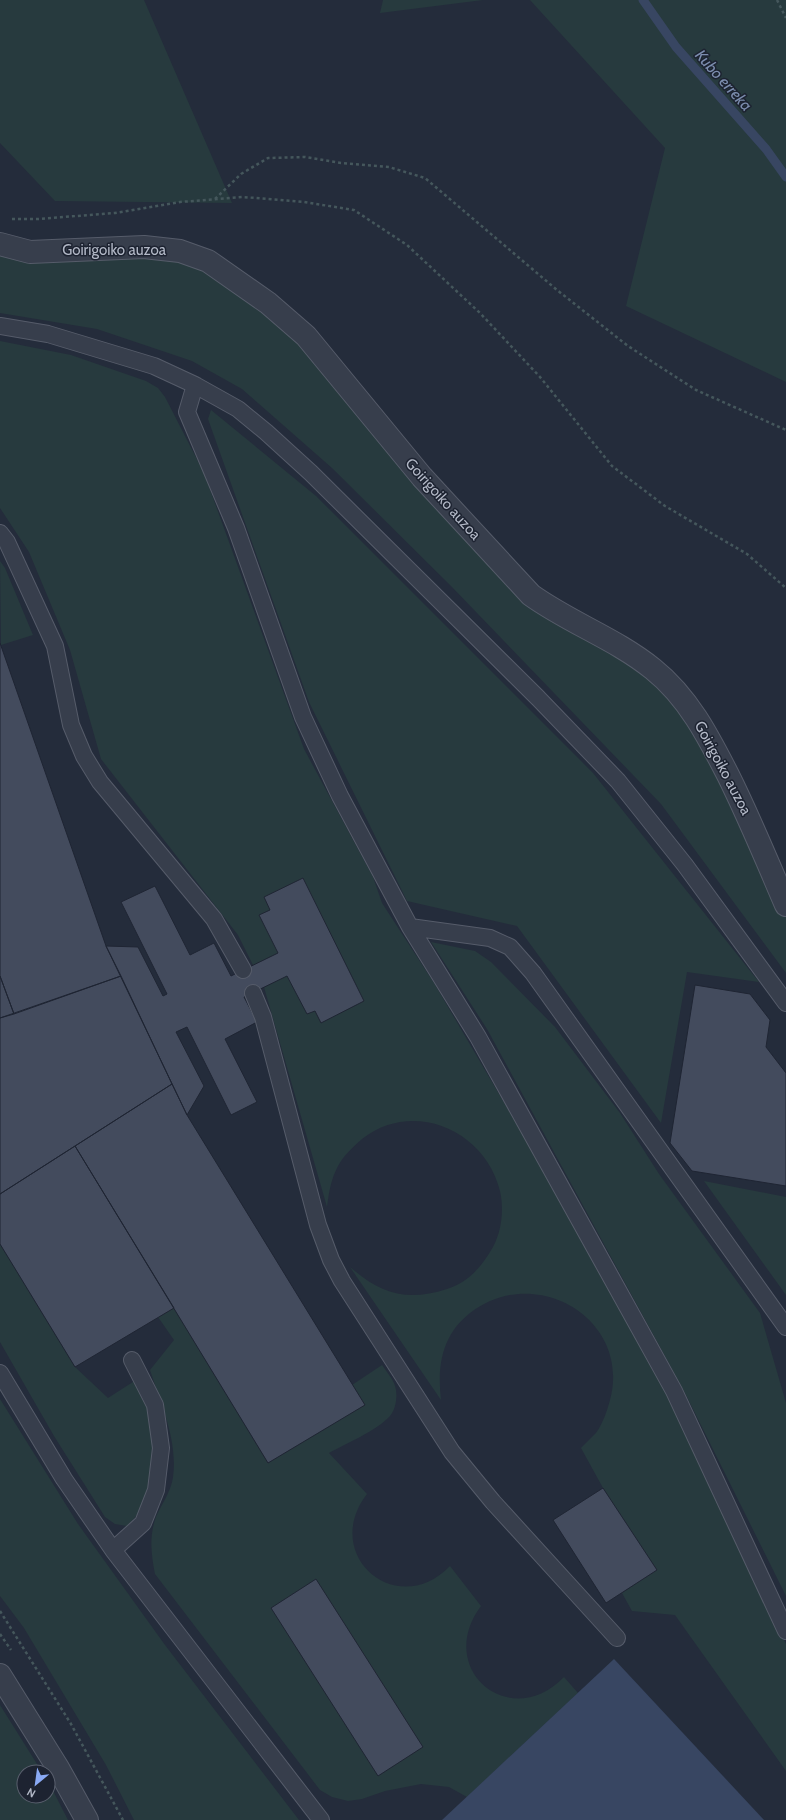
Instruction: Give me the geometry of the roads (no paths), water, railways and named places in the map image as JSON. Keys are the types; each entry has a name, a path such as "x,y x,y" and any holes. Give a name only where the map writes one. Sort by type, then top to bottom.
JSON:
{"street":[{"name":"Goirigoiko auzoa","path":"0,244 30,252 144,247 180,251 208,261 268,303 306,336 422,477 532,595 553,610 628,650 654,670 676,691 704,727 748,815 786,905"},
{"path":"0,1675 54,1762 87,1820"}],"lane":[{"path":"0,326 48,334 154,366 195,385 238,409 266,432 305,468 538,698 618,781 689,871 786,1002"},
{"path":"195,385 187,412 236,528 303,717 340,796 410,927 478,1037 674,1391 786,1631"},
{"path":"0,533 7,542 55,646 71,725 84,756 100,782 214,919 243,970"},
{"path":"410,927 490,938 510,947 533,973 786,1327"},
{"path":"253,992 263,1017 318,1225 331,1260 342,1281 452,1452 494,1502 617,1638"},
{"path":"113,1550 143,1523 156,1490 161,1448 155,1405 132,1360"},
{"path":"0,1373 64,1479 113,1550 321,1820"}],"water":[{"path":"614,1659 764,1820 442,1820"}],"waterway":[{"name":"Kubo erreka","path":"643,0 676,47 766,149 786,177"}]}
